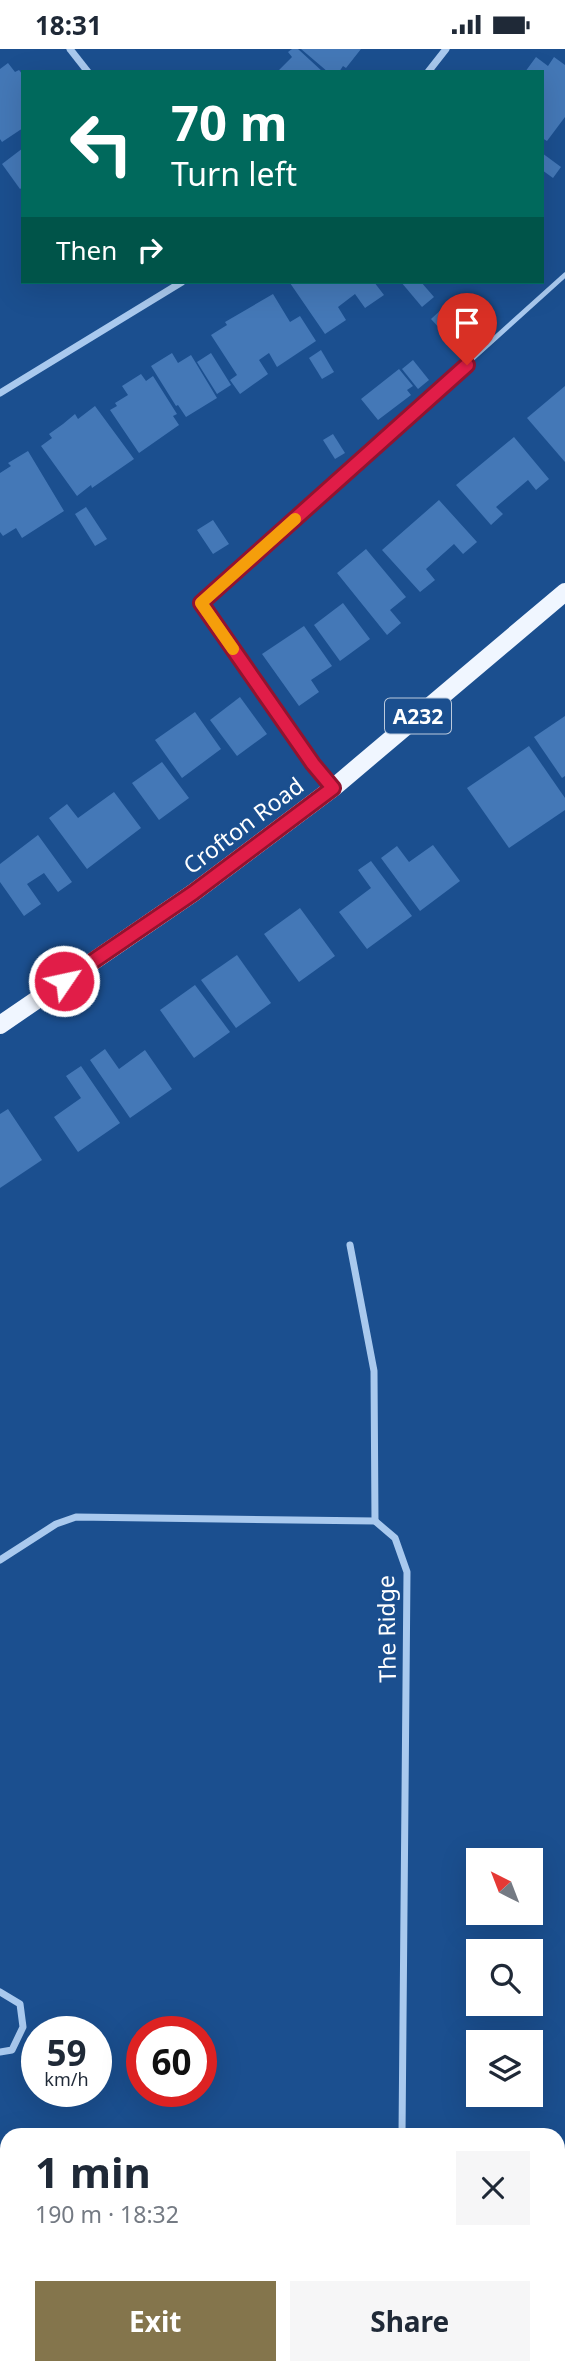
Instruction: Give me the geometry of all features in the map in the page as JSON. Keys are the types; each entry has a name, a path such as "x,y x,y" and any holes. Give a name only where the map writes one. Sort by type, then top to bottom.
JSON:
{"main road":[{"name":"Crofton Road","path":"0,1025 193,893 333,788 565,592"}],"street":[{"path":"70,49 86,70"},
{"path":"430,70 446,49"},
{"path":"0,393 179,284"},
{"path":"0,1560 56,1524 76,1517 375,1521 374,1371 350,1245"},
{"name":"The Ridge","path":"375,1521 396,1538 407,1572 402,2128"},
{"path":"0,1991 20,2004 23,2027 12,2050 0,2052"}],"lane":[{"path":"333,788 313,764 201,603 565,275"}],"building":[{"path":"298,49 321,70 279,70 292,57 288,52"},
{"path":"301,49 361,49 346,68 343,66 340,70 326,70"},
{"path":"536,57 548,66 554,57 565,65 565,117 547,141 544,139 544,70 526,70"},
{"path":"8,63 15,72 19,70 21,72 21,129 2,142 0,139 0,69"},
{"path":"21,150 21,188 20,189 2,164"},
{"path":"544,154 561,167 553,178 544,171"},
{"path":"291,284 376,284 384,295 365,308 355,294 338,307 346,320 325,334"},
{"path":"403,284 423,284 434,297 422,307"},
{"path":"273,294 290,322 300,316 316,341 277,367 269,353 259,360 268,374 240,394 230,380 237,375 211,335 227,325 225,322"},
{"path":"443,308 454,319 442,331 431,319"},
{"path":"321,350 334,372 322,379 309,358"},
{"path":"172,353 178,363 191,355 217,398 186,417 151,366"},
{"path":"211,353 231,385 217,394 197,362"},
{"path":"413,360 429,380 418,389 402,369"},
{"path":"399,369 413,386 407,390 411,395 378,420 361,399"},
{"path":"141,374 146,381 153,376 177,414 173,416 179,425 139,453 110,410 117,406 115,403 128,395 122,386"},
{"path":"565,386 565,462 527,418"},
{"path":"95,406 134,459 77,496 41,446 52,438 49,434 75,414 78,419"},
{"path":"333,434 345,453 335,459 323,440"},
{"path":"514,437 549,479 536,490 528,480 496,507 503,514 491,525 456,485"},
{"path":"28,451 64,511 22,538 16,528 3,536 0,532 0,473 11,466 8,463"},
{"path":"439,500 477,542 463,554 454,544 426,569 435,580 420,592 382,550"},
{"path":"86,507 107,539 95,546 75,514"},
{"path":"213,520 229,544 213,554 197,530"},
{"path":"366,549 406,597 390,610 401,623 387,635 337,573"},
{"path":"343,603 370,639 340,661 314,625"},
{"path":"304,626 332,666 311,680 319,692 299,706 262,654"},
{"path":"240,697 267,734 237,756 210,720"},
{"path":"195,712 221,749 182,778 155,740"},
{"path":"565,716 565,776 562,778 534,737"},
{"path":"529,746 565,798 565,810 509,848 467,788"},
{"path":"162,762 189,798 159,820 132,783"},
{"path":"114,792 141,828 87,869 49,818 67,804 78,818"},
{"path":"38,835 72,882 58,892 44,873 27,884 41,904 24,916 0,882 0,864"},
{"path":"433,845 460,881 420,911 381,858 397,846 409,862"},
{"path":"371,861 412,916 367,949 339,912 371,888 358,870"},
{"path":"300,908 335,956 299,982 264,934"},
{"path":"237,955 271,1003 236,1028 201,980"},
{"path":"195,985 230,1032 194,1058 160,1010"},
{"path":"105,1049 119,1069 145,1050 172,1089 130,1118 90,1060"},
{"path":"81,1066 120,1123 78,1152 54,1117 81,1098 66,1076"},
{"path":"8,1109 42,1160 0,1188 0,1114"}],"slow traffic":[{"path":"233,649 201,603 295,519"}],"route":[{"path":"64,981 193,893 333,788 313,764 201,603 467,365"}]}
